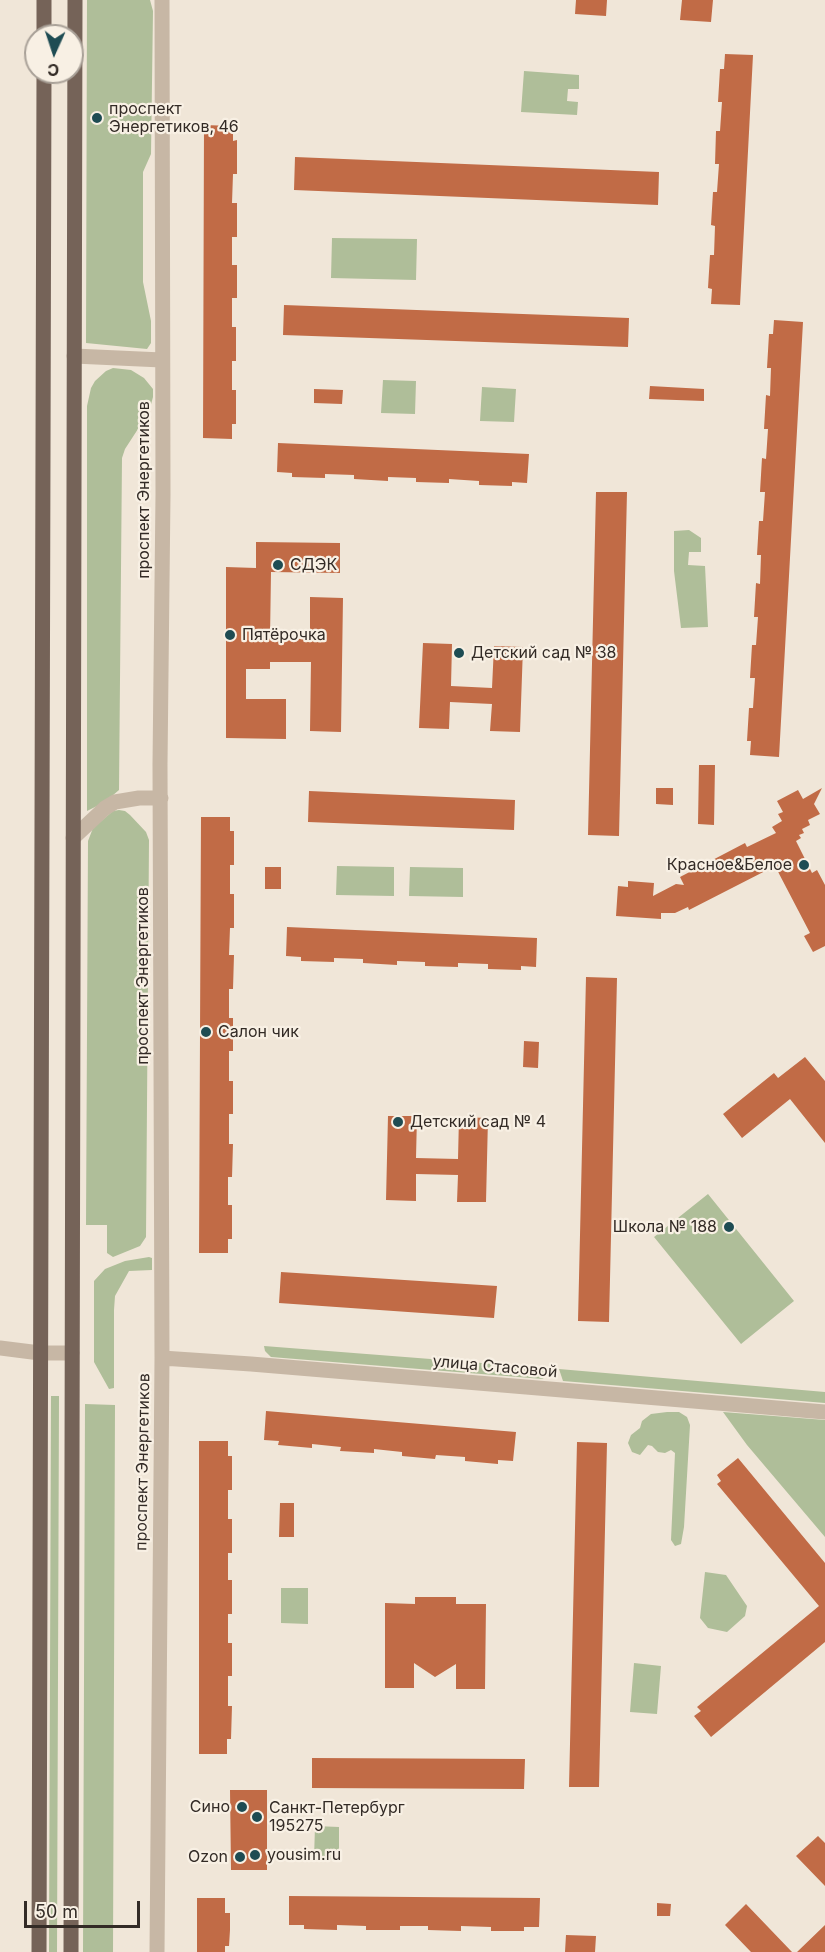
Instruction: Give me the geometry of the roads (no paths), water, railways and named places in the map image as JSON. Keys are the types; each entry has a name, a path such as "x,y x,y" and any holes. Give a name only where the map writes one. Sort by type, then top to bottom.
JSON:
{"main road":[{"path":"44,0 44,24"},
{"path":"71,1952 75,0"},
{"path":"39,1952 44,84"}],"street":[{"name":"проспект Энергетиков","path":"157,1952 162,1359 160,798 163,494 162,0"},
{"path":"74,356 162,360"},
{"path":"73,838 105,808 115,802 139,798 160,798"},
{"path":"0,1348 40,1353 72,1353"},
{"name":"улица Стасовой","path":"162,1359 251,1364 825,1412"}],"place":[{"name":"проспект Энергетиков, 46","path":"97,118"},
{"name":"СДЭК","path":"278,565"},
{"name":"Пятёрочка","path":"230,635"},
{"name":"Детский сад № 38","path":"459,653"},
{"name":"Красное&Белое","path":"804,865"},
{"name":"Салон чик","path":"206,1032"},
{"name":"Детский сад № 4","path":"398,1122"},
{"name":"Школа № 188","path":"729,1227"},
{"name":"Сино","path":"242,1807"},
{"name":"Санкт-Петербург 195275","path":"257,1817"},
{"name":"yousim.ru","path":"255,1855"},
{"name":"Ozon","path":"240,1857"}]}
